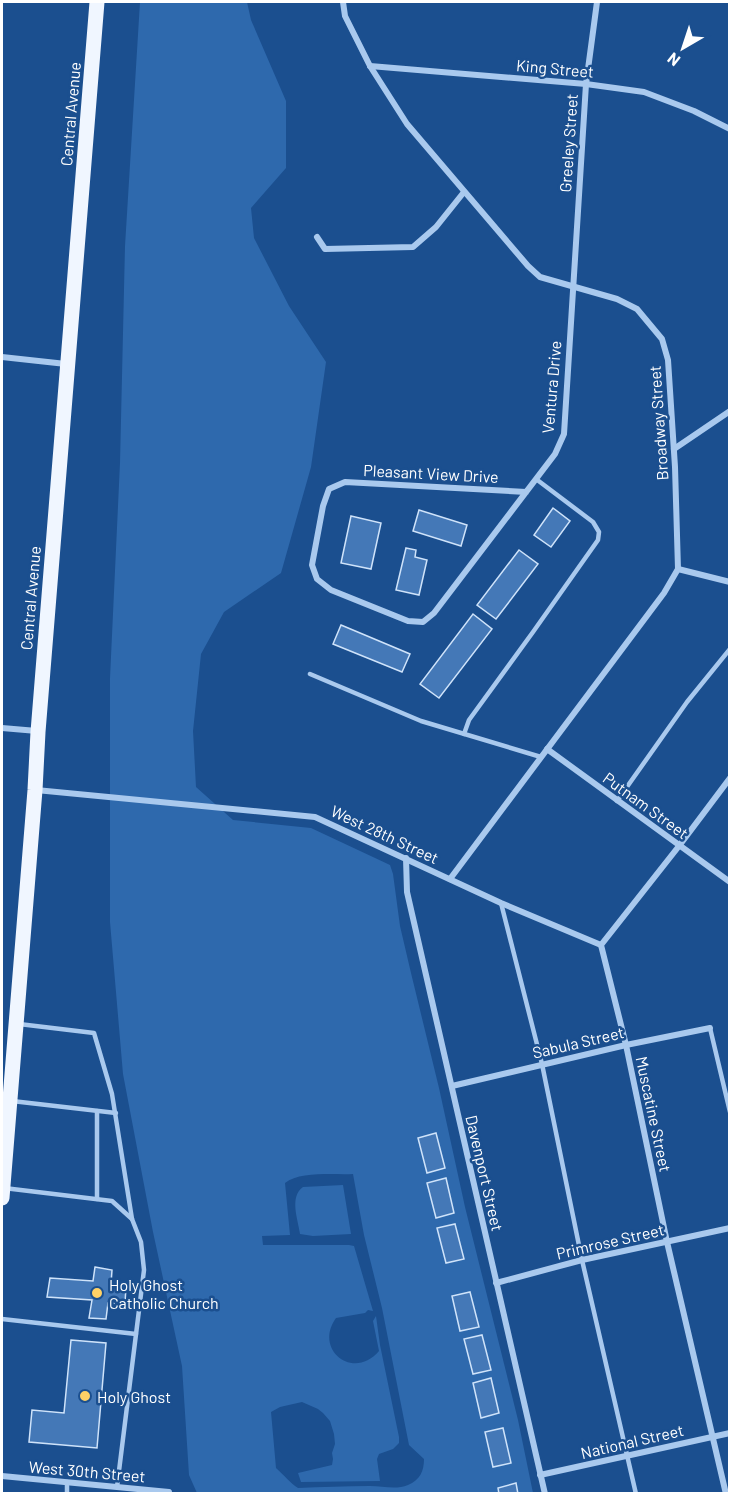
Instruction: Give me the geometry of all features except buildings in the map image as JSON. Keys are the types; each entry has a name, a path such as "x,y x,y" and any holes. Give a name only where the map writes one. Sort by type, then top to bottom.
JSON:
{"main road":[{"name":"Central Avenue","path":"2,1193 5,1101 16,1023 67,364 98,2"}],"street":[{"name":"Broadway Street","path":"343,2 345,16 369,66 407,124 528,267 540,277 617,299 637,309 662,339 668,360 678,569"},
{"name":"Greeley Street","path":"573,288 586,84 597,2"},
{"name":"King Street","path":"369,66 586,84 644,92 694,111 729,129"},
{"path":"317,237 325,249 413,247 436,227 464,192"},
{"name":"Ventura Drive","path":"423,622 434,613 555,454 564,434 573,288"},
{"path":"2,357 67,364"},
{"path":"674,448 729,411"},
{"name":"Pleasant View Drive","path":"423,622 408,621 331,590 317,579 312,565 323,506 329,489 345,482 526,492"},
{"path":"450,879 664,593 678,569 729,582"},
{"path":"2,728 38,732"},
{"name":"Putnam Street","path":"547,749 729,882"},
{"path":"601,945 729,778"},
{"name":"West 28th Street","path":"35,790 315,817 501,903 601,945"},
{"name":"Davenport Street","path":"406,858 407,892 544,1494"},
{"name":"Muscatine Street","path":"601,945 626,1044 667,1242 726,1494"},
{"name":"Sabula Street","path":"452,1086 626,1044 710,1028"},
{"name":"Primrose Street","path":"496,1283 582,1260 729,1228"},
{"name":"National Street","path":"540,1475 729,1432"},
{"name":"West 30th Street","path":"2,1476 169,1493"}],"lane":[{"path":"464,734 469,720 598,540 599,532 593,522 536,479"},
{"path":"617,801 687,702 729,648"},
{"path":"310,674 421,721 541,757"},
{"path":"501,903 542,1064 582,1260 636,1494"},
{"path":"16,1023 94,1033 112,1094 132,1219 141,1242 144,1270 117,1487"},
{"path":"710,1028 729,1112"},
{"path":"5,1101 116,1113"},
{"path":"97,1111 97,1199"},
{"path":"2,1193 112,1201 132,1219"},
{"path":"2,1318 136,1334"},
{"path":"67,1494 68,1482"}],"shaded area":[{"path":"140,2 247,2 251,20 286,101 286,168 251,208 254,238 289,306 326,362 311,467 281,573 224,612 201,654 193,731 196,787 233,820 311,828 390,865 400,926 465,1207 518,1420 533,1493 197,1493 189,1475 182,1366 153,1232 123,1074 110,922 110,678 120,463 125,246","holes":["327,1174 353,1174 364,1235 382,1308 409,1445 424,1459 421,1475 416,1481 399,1487 298,1488 276,1468 271,1412 280,1407 302,1402 318,1409 330,1421 334,1434 332,1465 298,1473 301,1482 380,1481 377,1459 379,1454 393,1449 399,1443 399,1437 376,1316 373,1321 379,1351 369,1360 358,1363 348,1362 340,1358 333,1350 330,1341 330,1330 336,1318 365,1313 368,1310 373,1311 354,1246 263,1245 262,1236 290,1235 285,1183 291,1179 308,1175"]},
{"path":"343,1185 351,1234 313,1236 300,1234 295,1202 299,1191 303,1187"}],"place":[{"name":"Holy Ghost Catholic Church","path":"97,1293"},
{"name":"Holy Ghost","path":"85,1396"}]}
